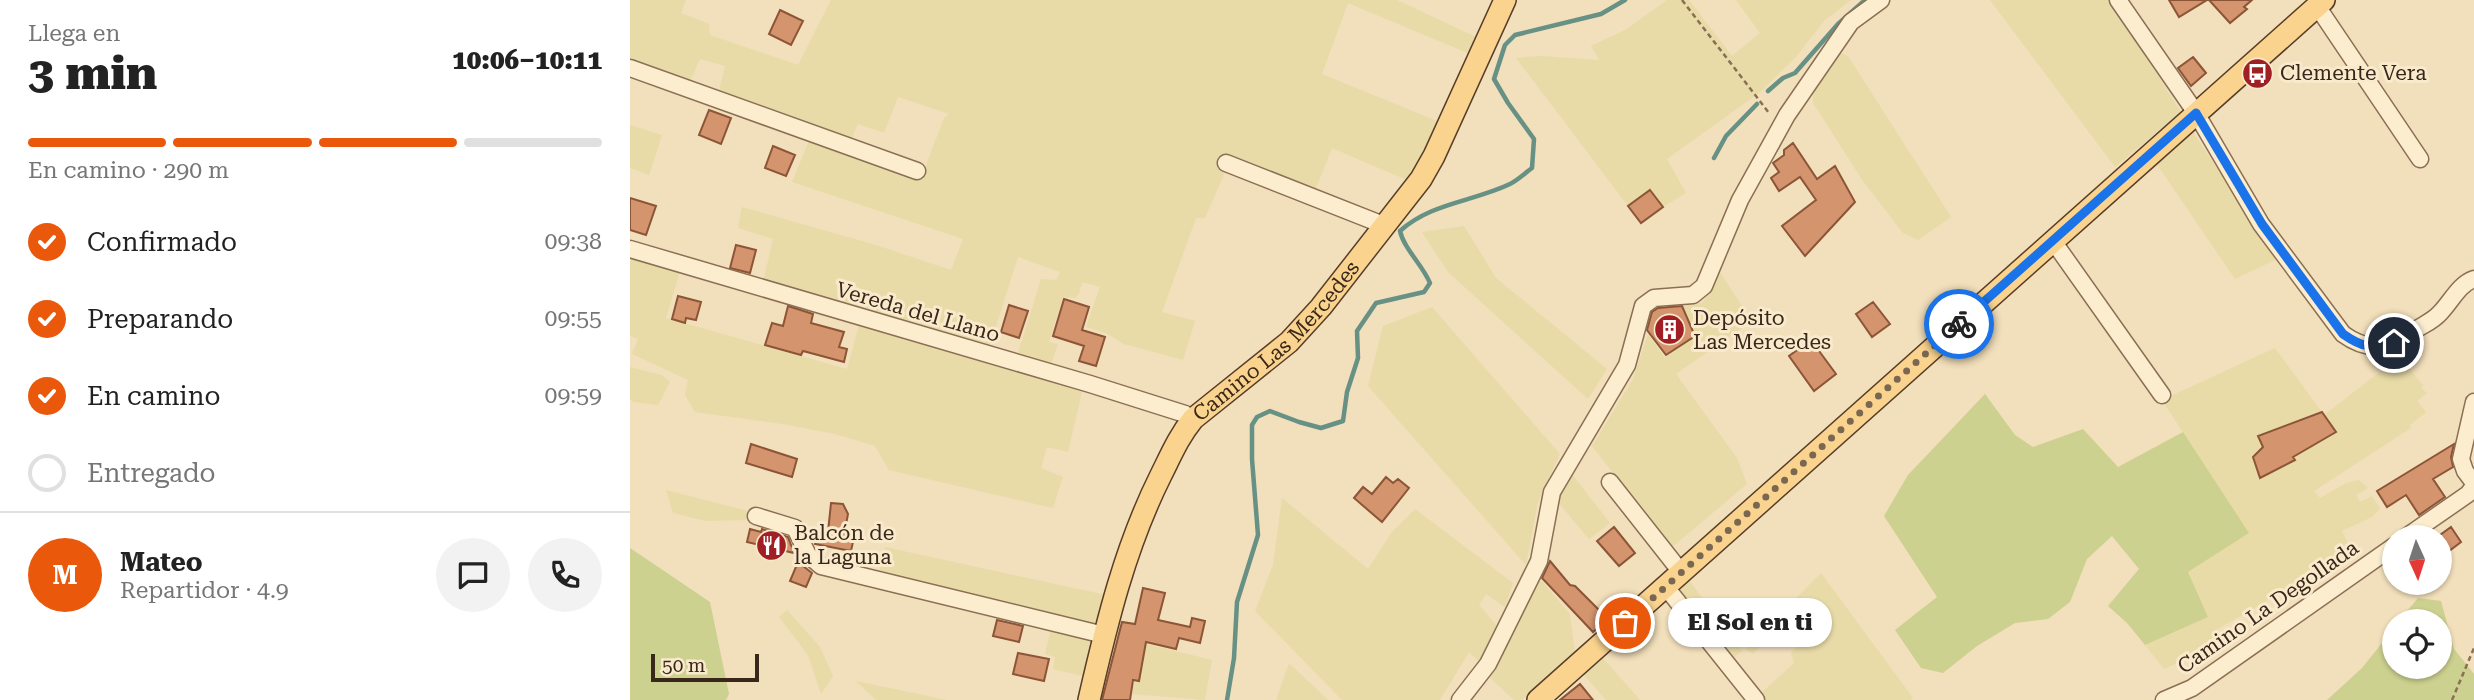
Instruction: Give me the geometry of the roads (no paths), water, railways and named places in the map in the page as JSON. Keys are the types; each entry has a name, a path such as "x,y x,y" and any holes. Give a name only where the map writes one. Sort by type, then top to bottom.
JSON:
{"main road":[{"name":"Camino Las Mercedes","path":"1089,700 1114,594 1142,514 1183,431 1193,419 1289,342 1386,226 1434,156 1505,0"},
{"path":"1538,700 2320,3"}],"street":[{"path":"1460,700 1488,664 1539,561 1552,492 1627,365 1643,306 1654,298 1693,295 1704,286 1740,200 1780,127 1851,22 1881,0"},
{"path":"2118,0 2196,113 2262,224 2343,334 2358,345 2374,347 2394,343 2438,316 2466,281 2474,278"},
{"path":"2320,3 2420,159"},
{"path":"630,68 917,171"},
{"path":"1226,163 1386,226"},
{"path":"2053,241 2162,395"},
{"name":"Vereda del Llano","path":"630,249 1090,384 1185,414 1193,419"},
{"path":"2423,525 2468,494 2474,484 2461,459 2474,401"},
{"path":"1610,482 1756,700"},
{"path":"756,516 795,528 808,555 821,566 1104,635"},
{"name":"Camino La Degollada","path":"2164,700 2192,688 2382,553"}],"waterway":[{"path":"1227,700 1234,658 1237,602 1258,535 1252,425 1257,417 1270,411 1321,428 1343,421 1347,392 1358,358 1357,331 1376,303 1424,292 1430,283 1405,244 1400,231 1425,214 1510,184 1532,168 1534,139 1494,79 1505,45 1515,35 1601,14 1625,0"},
{"path":"1768,91 1783,78 1795,73 1838,24 1865,0"},
{"path":"1714,158 1726,136 1757,104"}],"place":[{"name":"Clemente Vera","path":"2257,73"},
{"name":"Depósito Las Mercedes","path":"1670,330"},
{"name":"Balcón de la Laguna","path":"771,545"},
{"name":"El Sol en ti","path":"1625,623"}]}
